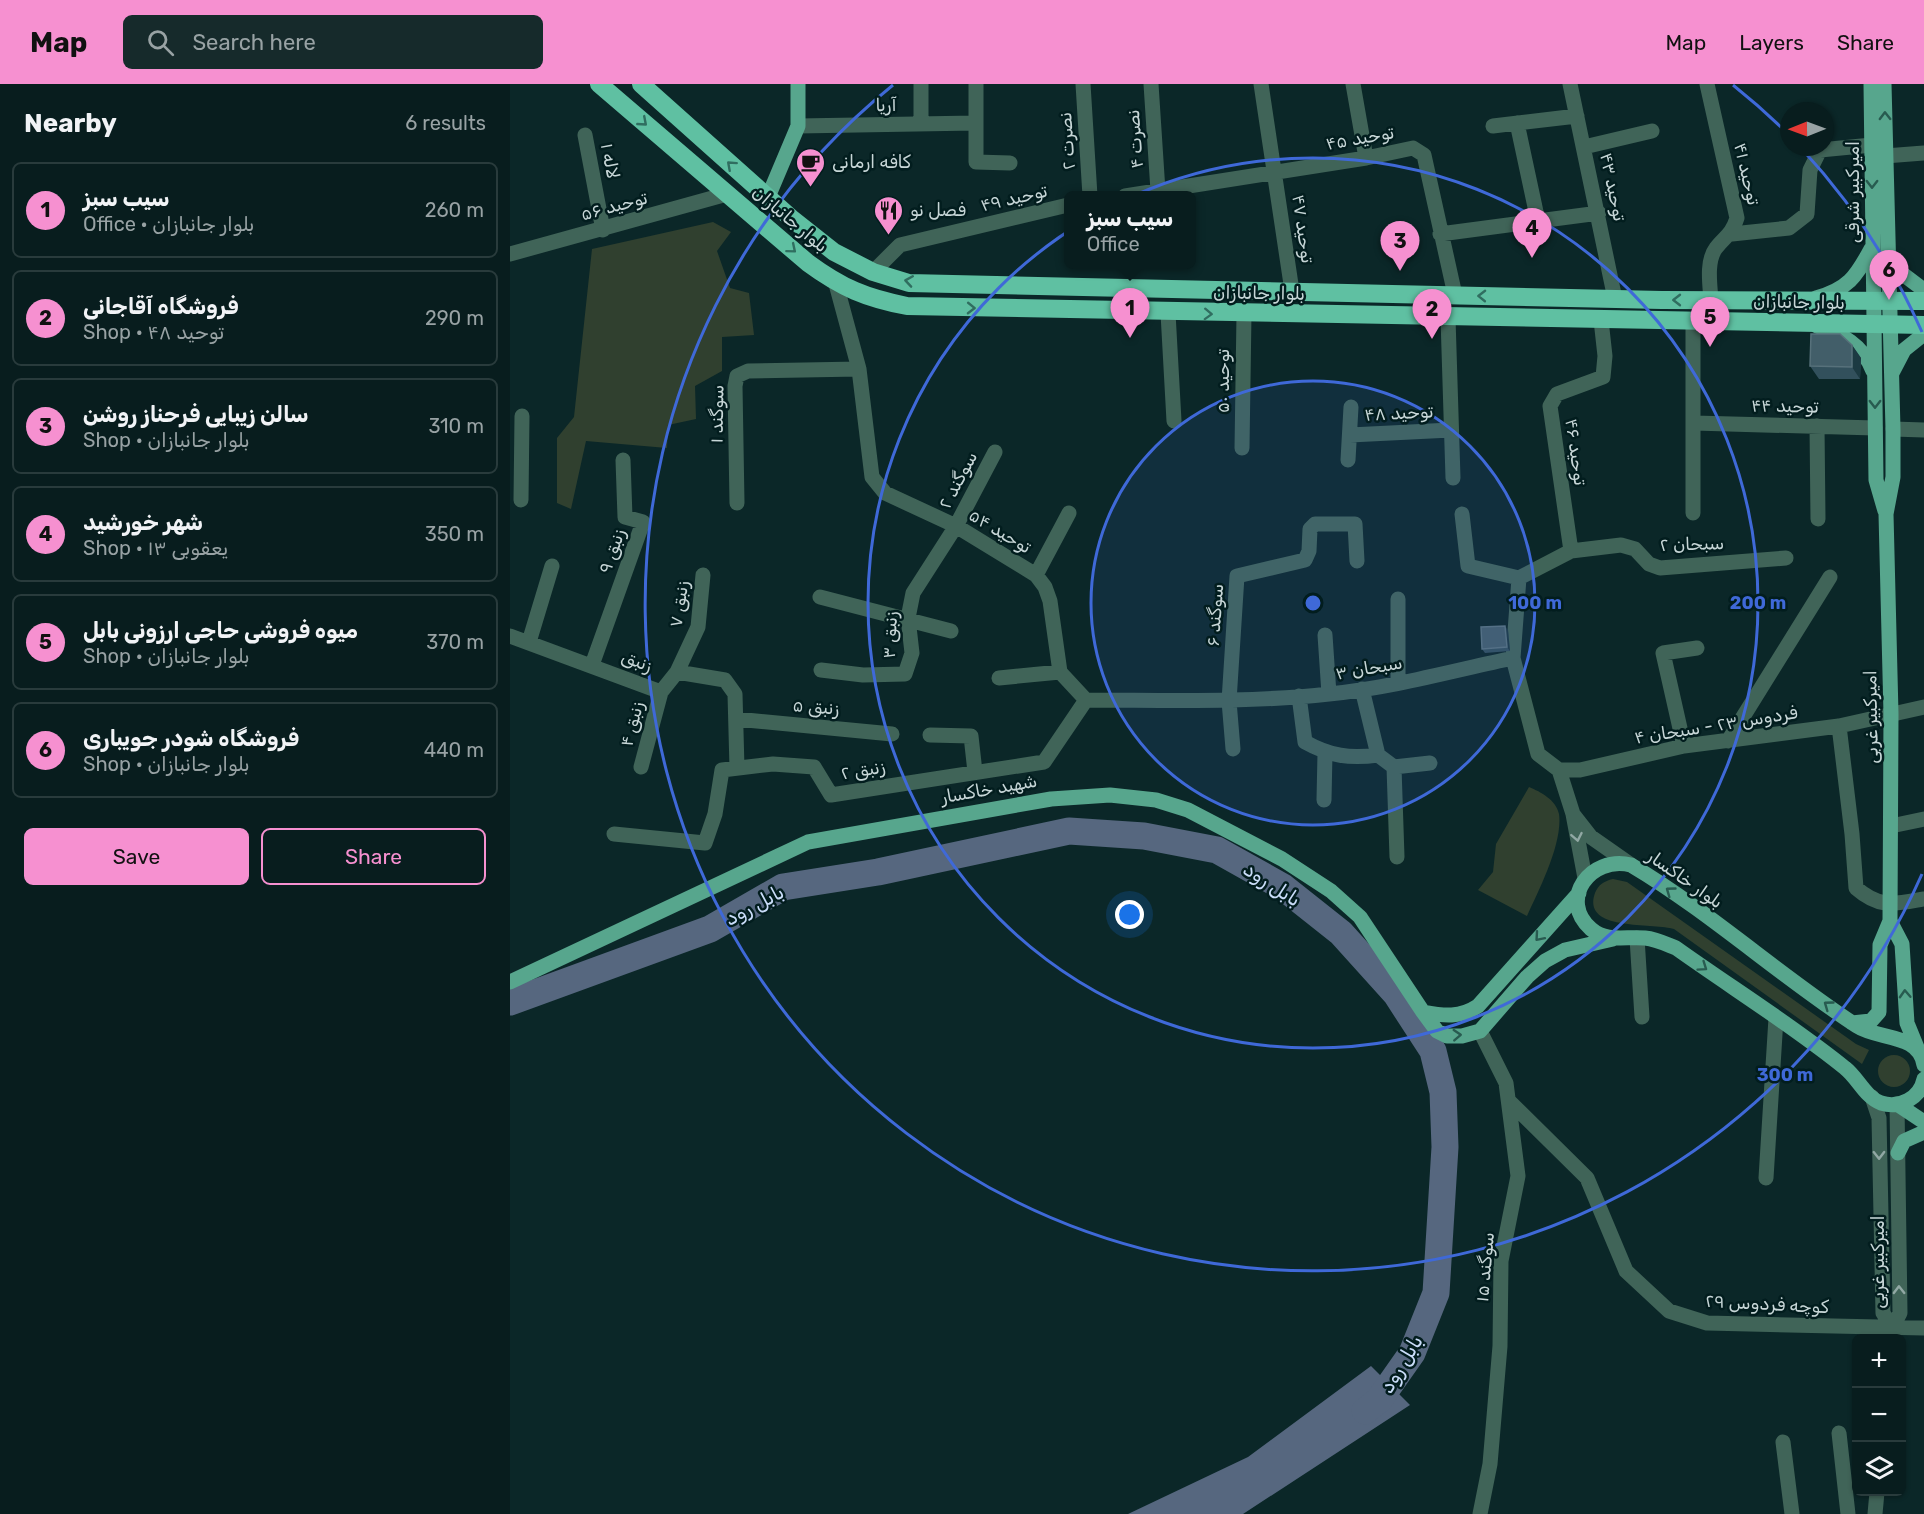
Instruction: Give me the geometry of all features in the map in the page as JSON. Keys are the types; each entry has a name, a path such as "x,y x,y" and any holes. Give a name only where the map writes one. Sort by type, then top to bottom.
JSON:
{"highway":[{"name":"بلوار جانبازان","path":"599,84 836,284 868,298 907,306 1448,318 1924,325"},
{"name":"بلوار جانبازان","path":"640,84 834,252 873,272 909,283 1711,300 1924,301"}],"main road":[{"path":"768,197 798,126 798,84"},
{"name":"امیرکبیر شرقی","path":"1871,84 1872,145 1880,248 1881,325"},
{"name":"امیرکبیر شرقی","path":"1880,248 1885,156 1884,84"},
{"path":"1809,300 1830,294 1857,276 1880,248 1896,269 1924,290"},
{"path":"1809,323 1848,338 1869,359 1875,375"},
{"name":"امیرکبیر غربی","path":"1881,325 1875,375 1876,480 1886,514"},
{"name":"امیرکبیر غربی","path":"1852,1023 1871,1021 1879,1012 1881,945 1890,921 1891,714 1886,514 1893,477 1893,429 1891,376 1881,325"},
{"path":"1891,376 1904,350 1924,334"},
{"name":"شهید خاکسار","path":"510,982 808,842 1051,799 1110,795 1156,800 1188,810 1282,860 1331,891 1360,917 1437,1031 1447,1036 1462,1036 1480,1031"},
{"name":"بلوار خاکسار","path":"1585,878 1604,864 1617,862 1630,865 1852,1023 1864,1030 1898,1039 1922,1059"},
{"path":"1585,878 1579,893 1578,906 1583,919 1591,930 1612,939"},
{"path":"1423,1012 1454,1016 1468,1013 1479,1006 1579,893"},
{"name":"امیرکبیر غربی","path":"1890,921 1902,944 1907,1023 1922,1059"},
{"path":"1480,1031 1527,977 1545,961 1565,950 1612,939 1638,938 1654,940 1676,948 1845,1067 1868,1093 1880,1102 1897,1104 1910,1100 1918,1093 1924,1079"},
{"path":"1897,1104 1924,1122"},
{"path":"1898,1153 1904,1141 1924,1132"}],"street":[{"path":"921,84 921,124"},
{"path":"976,84 976,162 1010,163"},
{"name":"نصرت ۲","path":"1083,84 1090,191"},
{"name":"نصرت ۴","path":"1151,84 1158,191"},
{"name":"توحید ۴۷","path":"1261,84 1276,172 1292,291"},
{"path":"1353,84 1366,158"},
{"name":"توحید ۴۳","path":"1570,84 1599,213 1615,298"},
{"name":"توحید ۴۱","path":"1707,84 1737,218 1732,234"},
{"path":"1493,126 1577,116"},
{"name":"آریا","path":"798,126 975,123"},
{"path":"1517,123 1538,221"},
{"path":"1584,147 1652,131"},
{"name":"لاله ۱","path":"585,135 603,230"},
{"path":"1711,300 1709,270 1714,249 1732,234 1789,228 1807,214 1810,170 1820,150 1872,145"},
{"name":"توحید ۴۵","path":"1158,191 1366,158 1413,148 1419,149 1424,154 1455,295"},
{"path":"1885,156 1924,153"},
{"name":"توحید ۵۶","path":"510,254 727,194"},
{"name":"توحید ۴۹","path":"873,272 900,245 1064,206"},
{"path":"1440,234 1599,213"},
{"name":"توحید ۵۴","path":"836,284 859,369 872,477 885,494 956,526 1036,575 1045,587 1050,601 1060,672"},
{"path":"1168,312 1174,421"},
{"name":"توحید ۵۰","path":"1242,448 1244,314"},
{"name":"توحید ۴۸","path":"1448,318 1453,478"},
{"name":"توحید ۴۶","path":"1570,551 1550,406 1557,394 1602,377 1605,356 1601,320"},
{"path":"1693,322 1693,513"},
{"name":"سوگند ۱","path":"737,503 735,386 737,376 748,371 859,369"},
{"path":"1348,460 1351,407"},
{"path":"521,500 516,461 522,416"},
{"name":"توحید ۴۴","path":"1694,423 1875,428"},
{"path":"1817,426 1818,519"},
{"path":"1893,429 1924,430"},
{"name":"توحید ۴۸","path":"1350,435 1451,430"},
{"name":"سوگند ۲","path":"956,526 995,452"},
{"name":"زنبق ۹","path":"592,665 643,522 625,517 623,460"},
{"path":"1036,575 1069,513"},
{"path":"1461,514 1468,566 1519,578 1570,551"},
{"name":"سوگند ۶","path":"1229,700 1237,576 1305,560 1309,551 1310,529 1315,524 1355,524 1357,561"},
{"name":"زنبق ۳","path":"821,670 863,675 905,674 912,653 908,618 914,593 956,526"},
{"name":"سبحان ۲","path":"1570,551 1629,546 1649,564 1660,568 1786,558"},
{"path":"529,642 552,566"},
{"name":"زنبق ۷","path":"677,672 698,627 703,575"},
{"path":"1728,741 1830,577"},
{"path":"1519,578 1513,658 1538,754 1559,770 1573,814 1585,878"},
{"path":"820,597 951,631"},
{"path":"1398,599 1398,683"},
{"path":"1325,634 1329,694"},
{"name":"زنبق","path":"510,636 661,692 677,672 725,680 735,694 737,768"},
{"path":"1684,746 1663,653 1697,648"},
{"name":"سبحان ۳","path":"1229,700 1329,694 1398,683 1513,658"},
{"path":"999,678 1060,672 1086,700 1229,700 1233,749"},
{"path":"1362,689 1378,755 1394,767 1430,763"},
{"name":"زنبق ۴","path":"641,767 661,692"},
{"path":"1299,696 1305,742 1325,753 1352,759 1378,755"},
{"name":"زنبق ۲","path":"737,768 772,764 814,768 831,795 1044,762 1086,700"},
{"name":"فردوس ۲۳ - سبحان ۴","path":"1559,770 1580,770 1684,746 1839,726 1924,707"},
{"name":"زنبق ۵","path":"736,720 892,734"},
{"path":"1839,726 1856,888 1869,900 1890,904 1924,899"},
{"path":"930,735 971,736 975,772"},
{"path":"1324,800 1325,753"},
{"path":"1394,767 1397,857"},
{"path":"614,834 705,843 715,814 722,770 737,768"},
{"path":"1573,814 1591,837 1630,865"},
{"path":"1891,826 1924,819"},
{"path":"1638,938 1642,1017"},
{"path":"1766,1178 1776,1018"},
{"name":"سوگند ۱۵","path":"1480,1031 1506,1083 1518,1176 1501,1261 1500,1346 1490,1464 1480,1514"},
{"name":"امیرکبیر غربی","path":"1868,1093 1879,1118 1885,1332"},
{"name":"کوچه فردوس ۲۹","path":"1509,1101 1587,1178 1626,1271 1669,1311 1707,1323 1885,1332 1924,1328"},
{"name":"امیرکبیر غربی","path":"1885,1332 1900,1313 1897,1104"},
{"path":"1839,1432 1848,1514"},
{"path":"1783,1442 1792,1514"},
{"path":"1875,1514 1877,1496"}],"green space":[{"path":"713,222 731,232 717,251 730,288 749,293 754,335 722,337 722,371 695,386 696,419 668,425 667,448 586,441 571,509 557,503 557,438 574,417 592,249"},
{"path":"1529,787 1543,794 1555,805 1559,814 1559,826 1554,852 1527,916 1478,890 1493,872 1496,844"},
{"path":"1613,879 1627,882 1856,1044 1869,1050 1862,1064 1674,929 1621,923 1608,920 1598,914 1594,905 1595,893 1602,884"},
{"path":"1894,1055 1905,1060 1910,1071 1905,1082 1894,1087 1883,1082 1878,1071 1883,1060"}],"water":[{"path":"1371,1366 1410,1405 1243,1514 1128,1514 1248,1457"}],"building":[{"path":"1811,334 1840,334 1852,345 1852,367 1810,366"},
{"path":"1505,626 1507,647 1482,649 1481,627"}],"waterway":[{"name":"بابل رود","path":"510,1002 710,929 783,887 878,872 1069,831 1144,836 1217,850 1283,887 1341,933 1396,994 1433,1051 1443,1092 1445,1147 1436,1293 1412,1353 1379,1400 1365,1411"}],"place":[{"name":"کافه ارمانی","path":"811,188"},
{"name":"فصل نو","path":"889,236"},
{"name":"شهر خورشید","path":"1532,258"},
{"name":"سالن زیبایی فرحناز روشن","path":"1400,271"},
{"name":"فروشگاه شودر جویباری","path":"1889,300"},
{"name":"سیب سبز","path":"1130,338"},
{"name":"فروشگاه آقاجانی","path":"1432,339"},
{"name":"میوه فروشی حاجی ارزونی بابل","path":"1710,347"}]}
